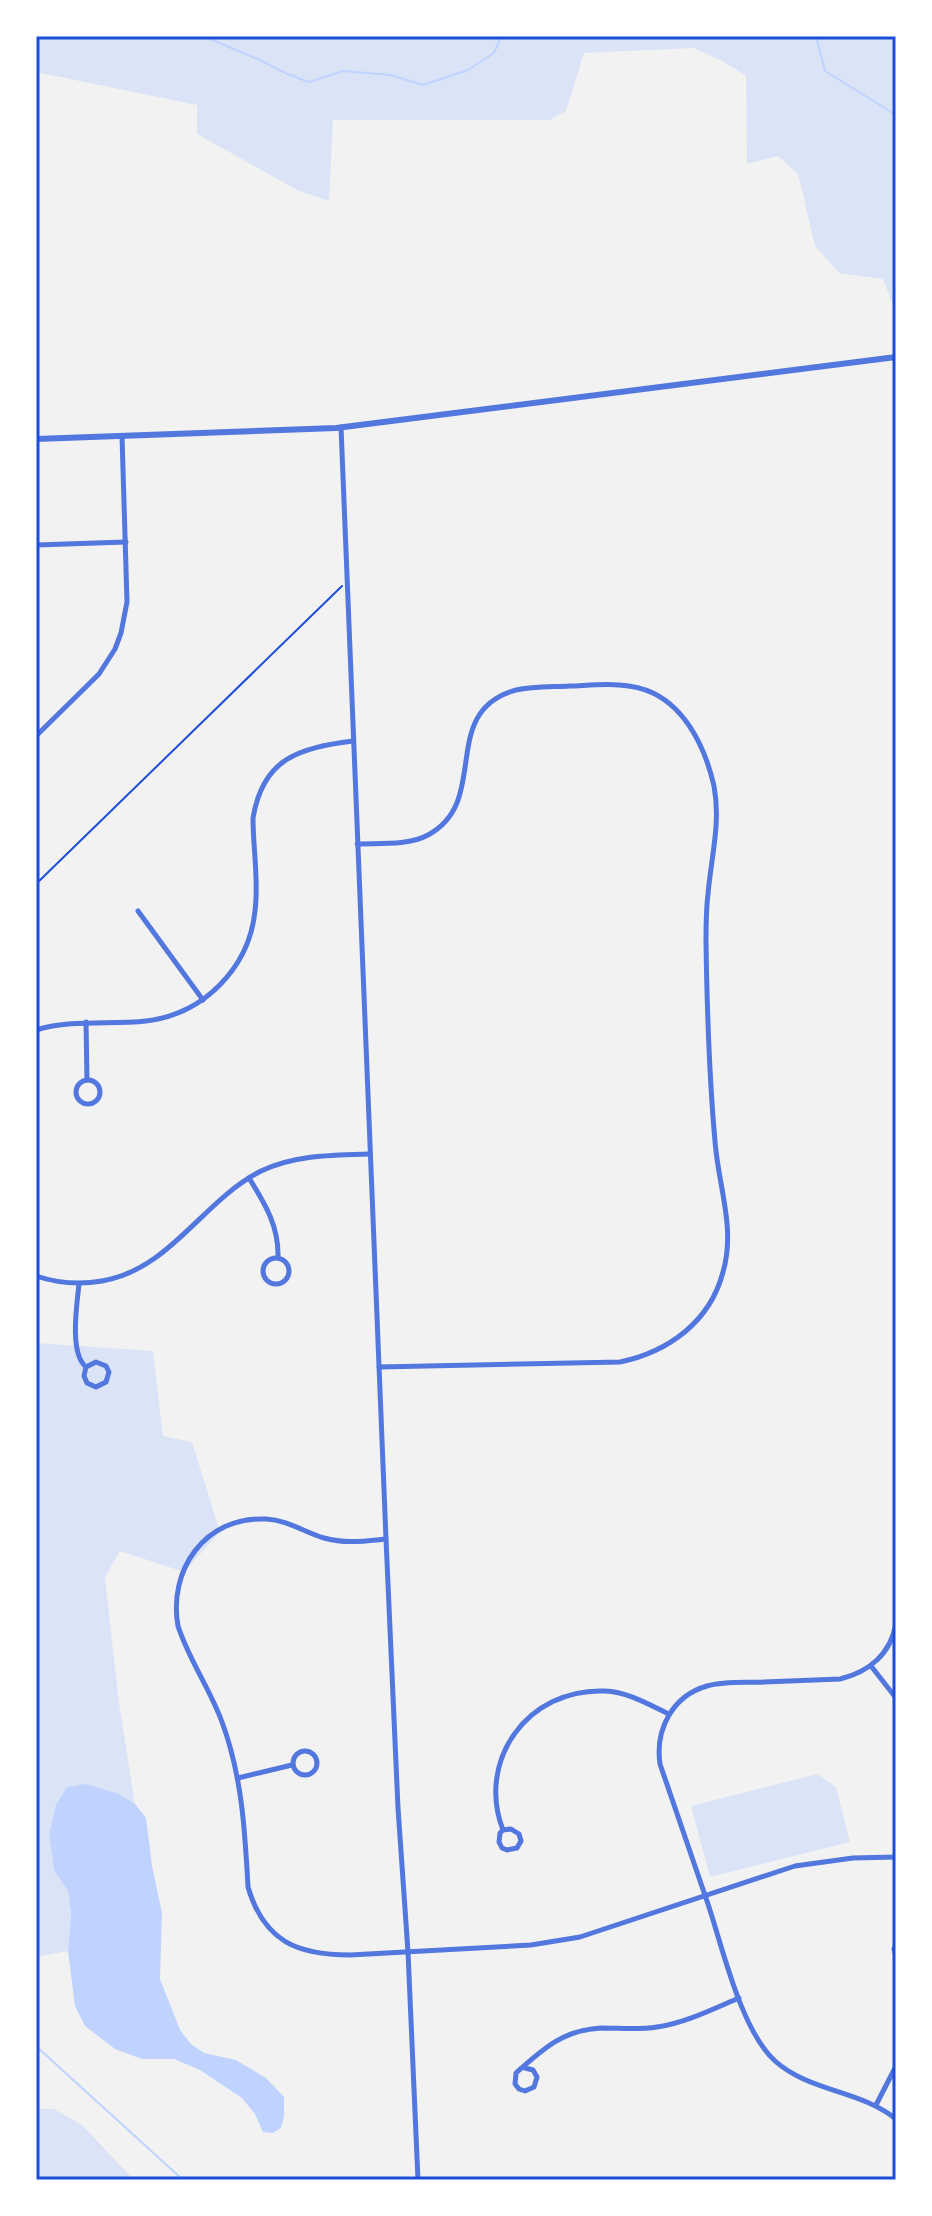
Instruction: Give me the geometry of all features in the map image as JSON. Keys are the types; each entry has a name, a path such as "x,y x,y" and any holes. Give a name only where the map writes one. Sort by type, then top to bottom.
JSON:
{"street":[{"path":"36,439 341,427 896,357"},
{"path":"341,427 369,1154 418,2180"},
{"path":"36,736 99,674 115,649 125,617 122,436"},
{"path":"36,545 126,542"},
{"path":"357,844 421,838 439,827 460,799 468,741 476,720 501,696 525,688 623,685 653,693 675,709 695,736 705,755 714,790 717,826 706,939 715,1143 728,1241 723,1274 709,1304 678,1338 650,1354 620,1362 379,1367"},
{"path":"36,1030 65,1023 162,1018 203,1000 223,983 245,949 252,929 256,897 253,818 266,781 282,762 304,749 353,741"},
{"path":"138,911 203,1000"},
{"path":"86,1022 87,1080"},
{"path":"87,1080 96,1083 100,1093 97,1101 86,1104 77,1099 75,1091 79,1083 87,1080"},
{"path":"36,1276 79,1284 111,1280 143,1268 169,1249 228,1193 263,1171 297,1159 369,1154"},
{"path":"249,1178 274,1223 278,1258"},
{"path":"278,1258 287,1263 290,1271 286,1280 276,1284 267,1279 264,1267 270,1259 278,1258"},
{"path":"79,1284 77,1352 86,1367"},
{"path":"96,1362 106,1366 109,1372 106,1382 96,1387 87,1383 84,1376 86,1367 96,1362"},
{"path":"386,1539 339,1541 281,1521 241,1521 216,1532 197,1549 182,1573 176,1598 182,1638 212,1696 238,1778 248,1887 257,1911 274,1933 296,1948 324,1955 555,1942 580,1937 795,1866 853,1858 896,1857"},
{"path":"896,1623 887,1649 861,1672 840,1679 705,1687 686,1696 669,1714 659,1739 660,1764 755,2037 785,2069 813,2084 865,2100 896,2119"},
{"path":"871,1666 896,1698"},
{"path":"503,1830 511,1829 519,1834 521,1841 517,1848 510,1851 502,1848 499,1838 503,1830 496,1808 497,1768 516,1731 538,1711 566,1697 607,1691 634,1697 669,1714"},
{"path":"304,1751 317,1760 317,1767 309,1775 299,1775 292,1765 296,1754 304,1751"},
{"path":"238,1778 292,1765"},
{"path":"896,1944 896,1957"},
{"path":"525,2068 535,2073 537,2082 525,2091 516,2086 517,2071 525,2068 543,2049 567,2035 598,2028 657,2028 739,1998"},
{"path":"876,2105 896,2066"}],"path":[{"path":"36,884 347,581"}],"shaded area":[{"path":"36,36 896,36 896,313 883,279 839,273 815,246 798,174 778,156 747,164 746,76 694,48 584,53 566,111 550,120 333,120 329,201 297,190 197,134 197,105 36,72"},
{"path":"36,1343 153,1351 163,1436 192,1442 220,1532 184,1572 120,1551 105,1577 119,1703 135,1804 119,1794 67,1787 56,1803 49,1835 54,1870 68,1891 71,1914 68,1951 36,1957"},
{"path":"817,1774 836,1787 850,1842 710,1877 691,1806"},
{"path":"36,2109 54,2109 82,2125 134,2180 36,2180"}],"water":[{"path":"86,1784 119,1794 135,1804 146,1818 162,1913 160,1979 180,2030 191,2044 204,2053 236,2060 266,2078 284,2097 281,2128 273,2133 263,2132 255,2114 242,2098 200,2070 174,2059 142,2059 115,2049 85,2026 75,2006 68,1951 71,1914 68,1891 54,1870 49,1835 56,1804 67,1787"}],"waterway":[{"path":"203,36 309,82 343,71 391,75 423,85 468,70 494,53 501,36"},
{"path":"816,36 825,71 896,115"},
{"path":"36,1680 36,1730"},
{"path":"36,2046 183,2180"}]}
